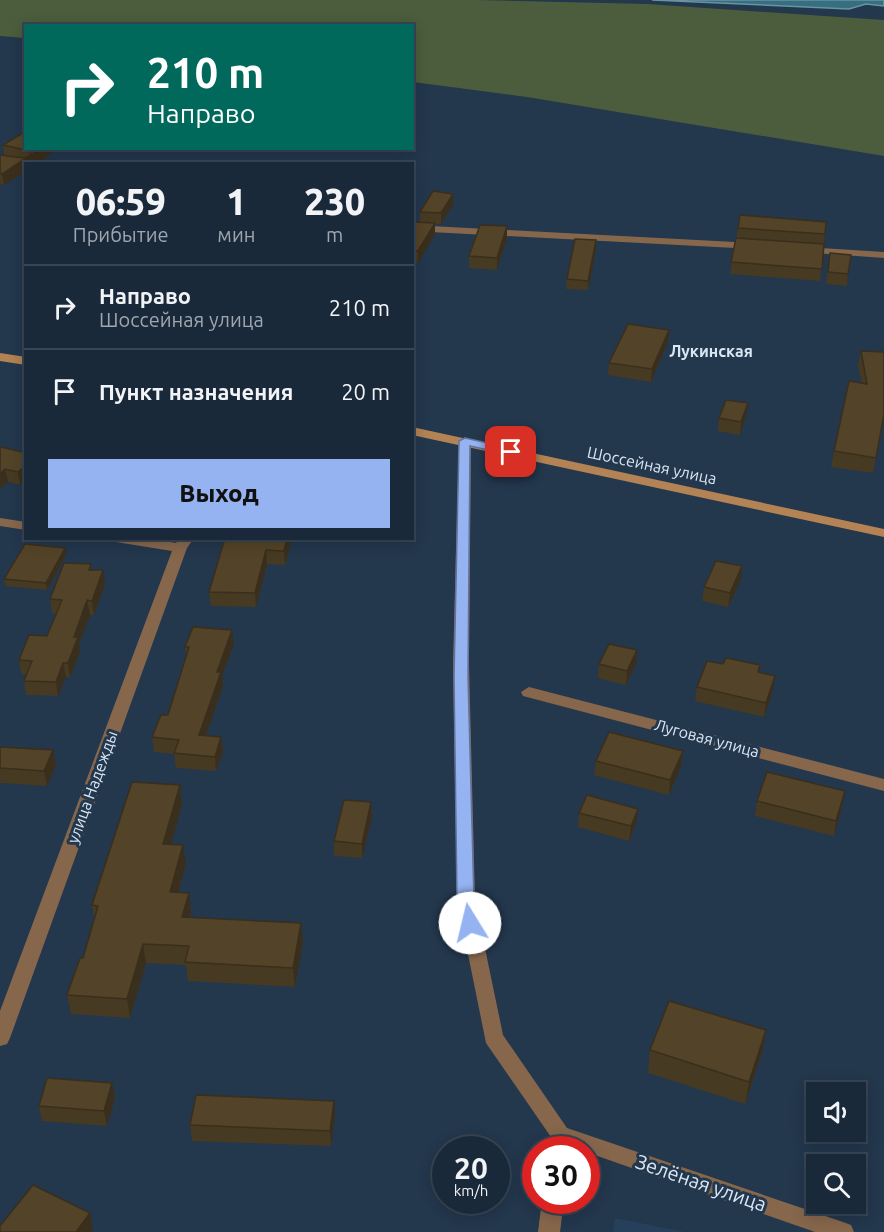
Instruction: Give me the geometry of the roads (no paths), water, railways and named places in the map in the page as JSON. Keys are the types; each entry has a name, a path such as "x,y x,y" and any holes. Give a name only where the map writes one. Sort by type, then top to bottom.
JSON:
{"main road":[{"path":"0,357 24,362"},
{"name":"Шоссейная улица","path":"414,431 884,532"}],"street":[{"path":"414,228 765,247"},
{"path":"789,249 884,255"},
{"name":"Зелёная улица","path":"465,441 461,677 466,900 493,1037 556,1136"},
{"path":"0,522 24,526"},
{"path":"143,540 184,543"},
{"name":"улица Надежды","path":"0,1038 184,543"},
{"name":"Луговая улица","path":"529,692 884,785"},
{"name":"Зелёная улица","path":"600,1154 843,1232"},
{"path":"549,1232 551,1214"}],"district":[{"name":"Лукинская","path":"711,351"}]}
